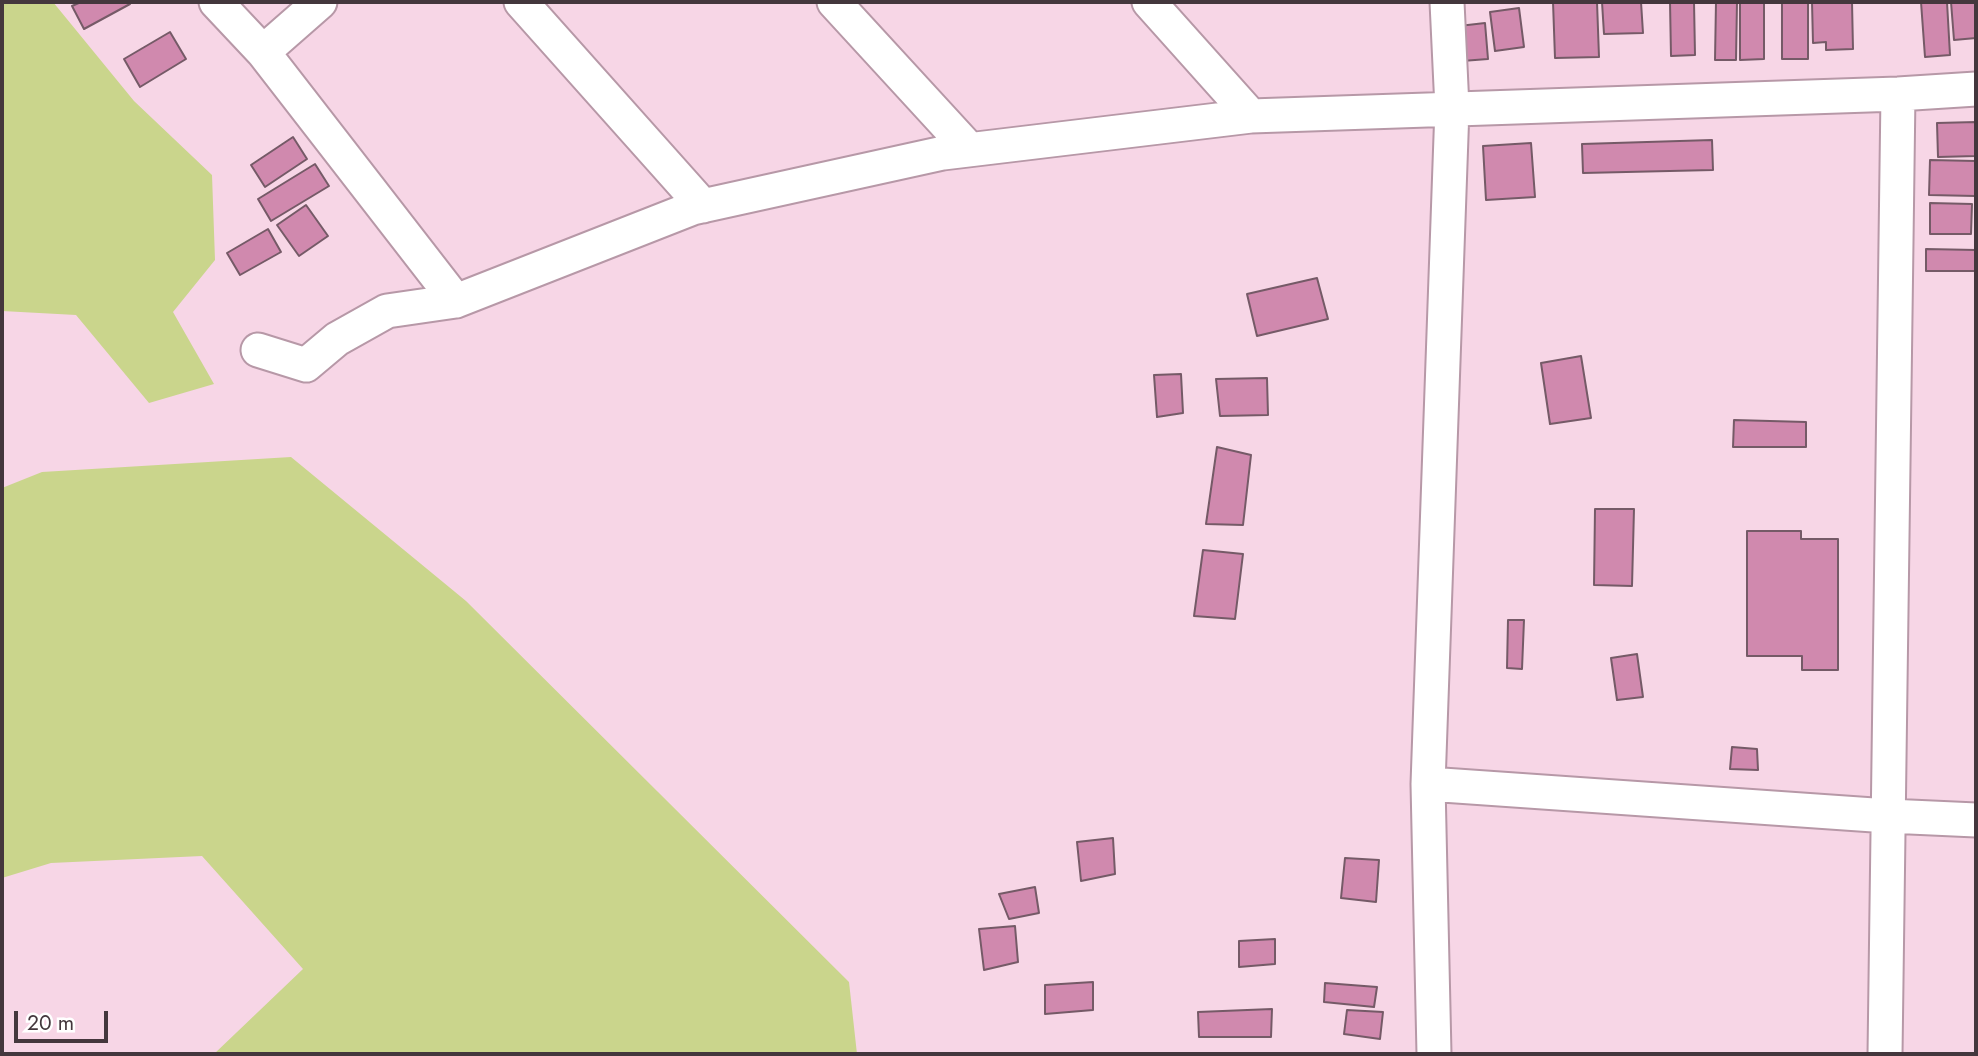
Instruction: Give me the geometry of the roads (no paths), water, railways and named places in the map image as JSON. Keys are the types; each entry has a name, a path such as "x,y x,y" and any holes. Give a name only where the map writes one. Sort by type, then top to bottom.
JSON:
{"street":[{"path":"216,2 263,52 456,301"},
{"path":"263,52 320,2"},
{"path":"522,2 703,206"},
{"path":"834,2 969,149"},
{"path":"1149,2 1251,116"},
{"path":"1434,1054 1428,783 1452,108 1447,2"},
{"path":"258,349 306,365 337,339 387,311 456,301 693,208 969,149 1251,116 1976,89"},
{"path":"1885,1054 1898,94"},
{"path":"1428,783 1976,820"}]}
